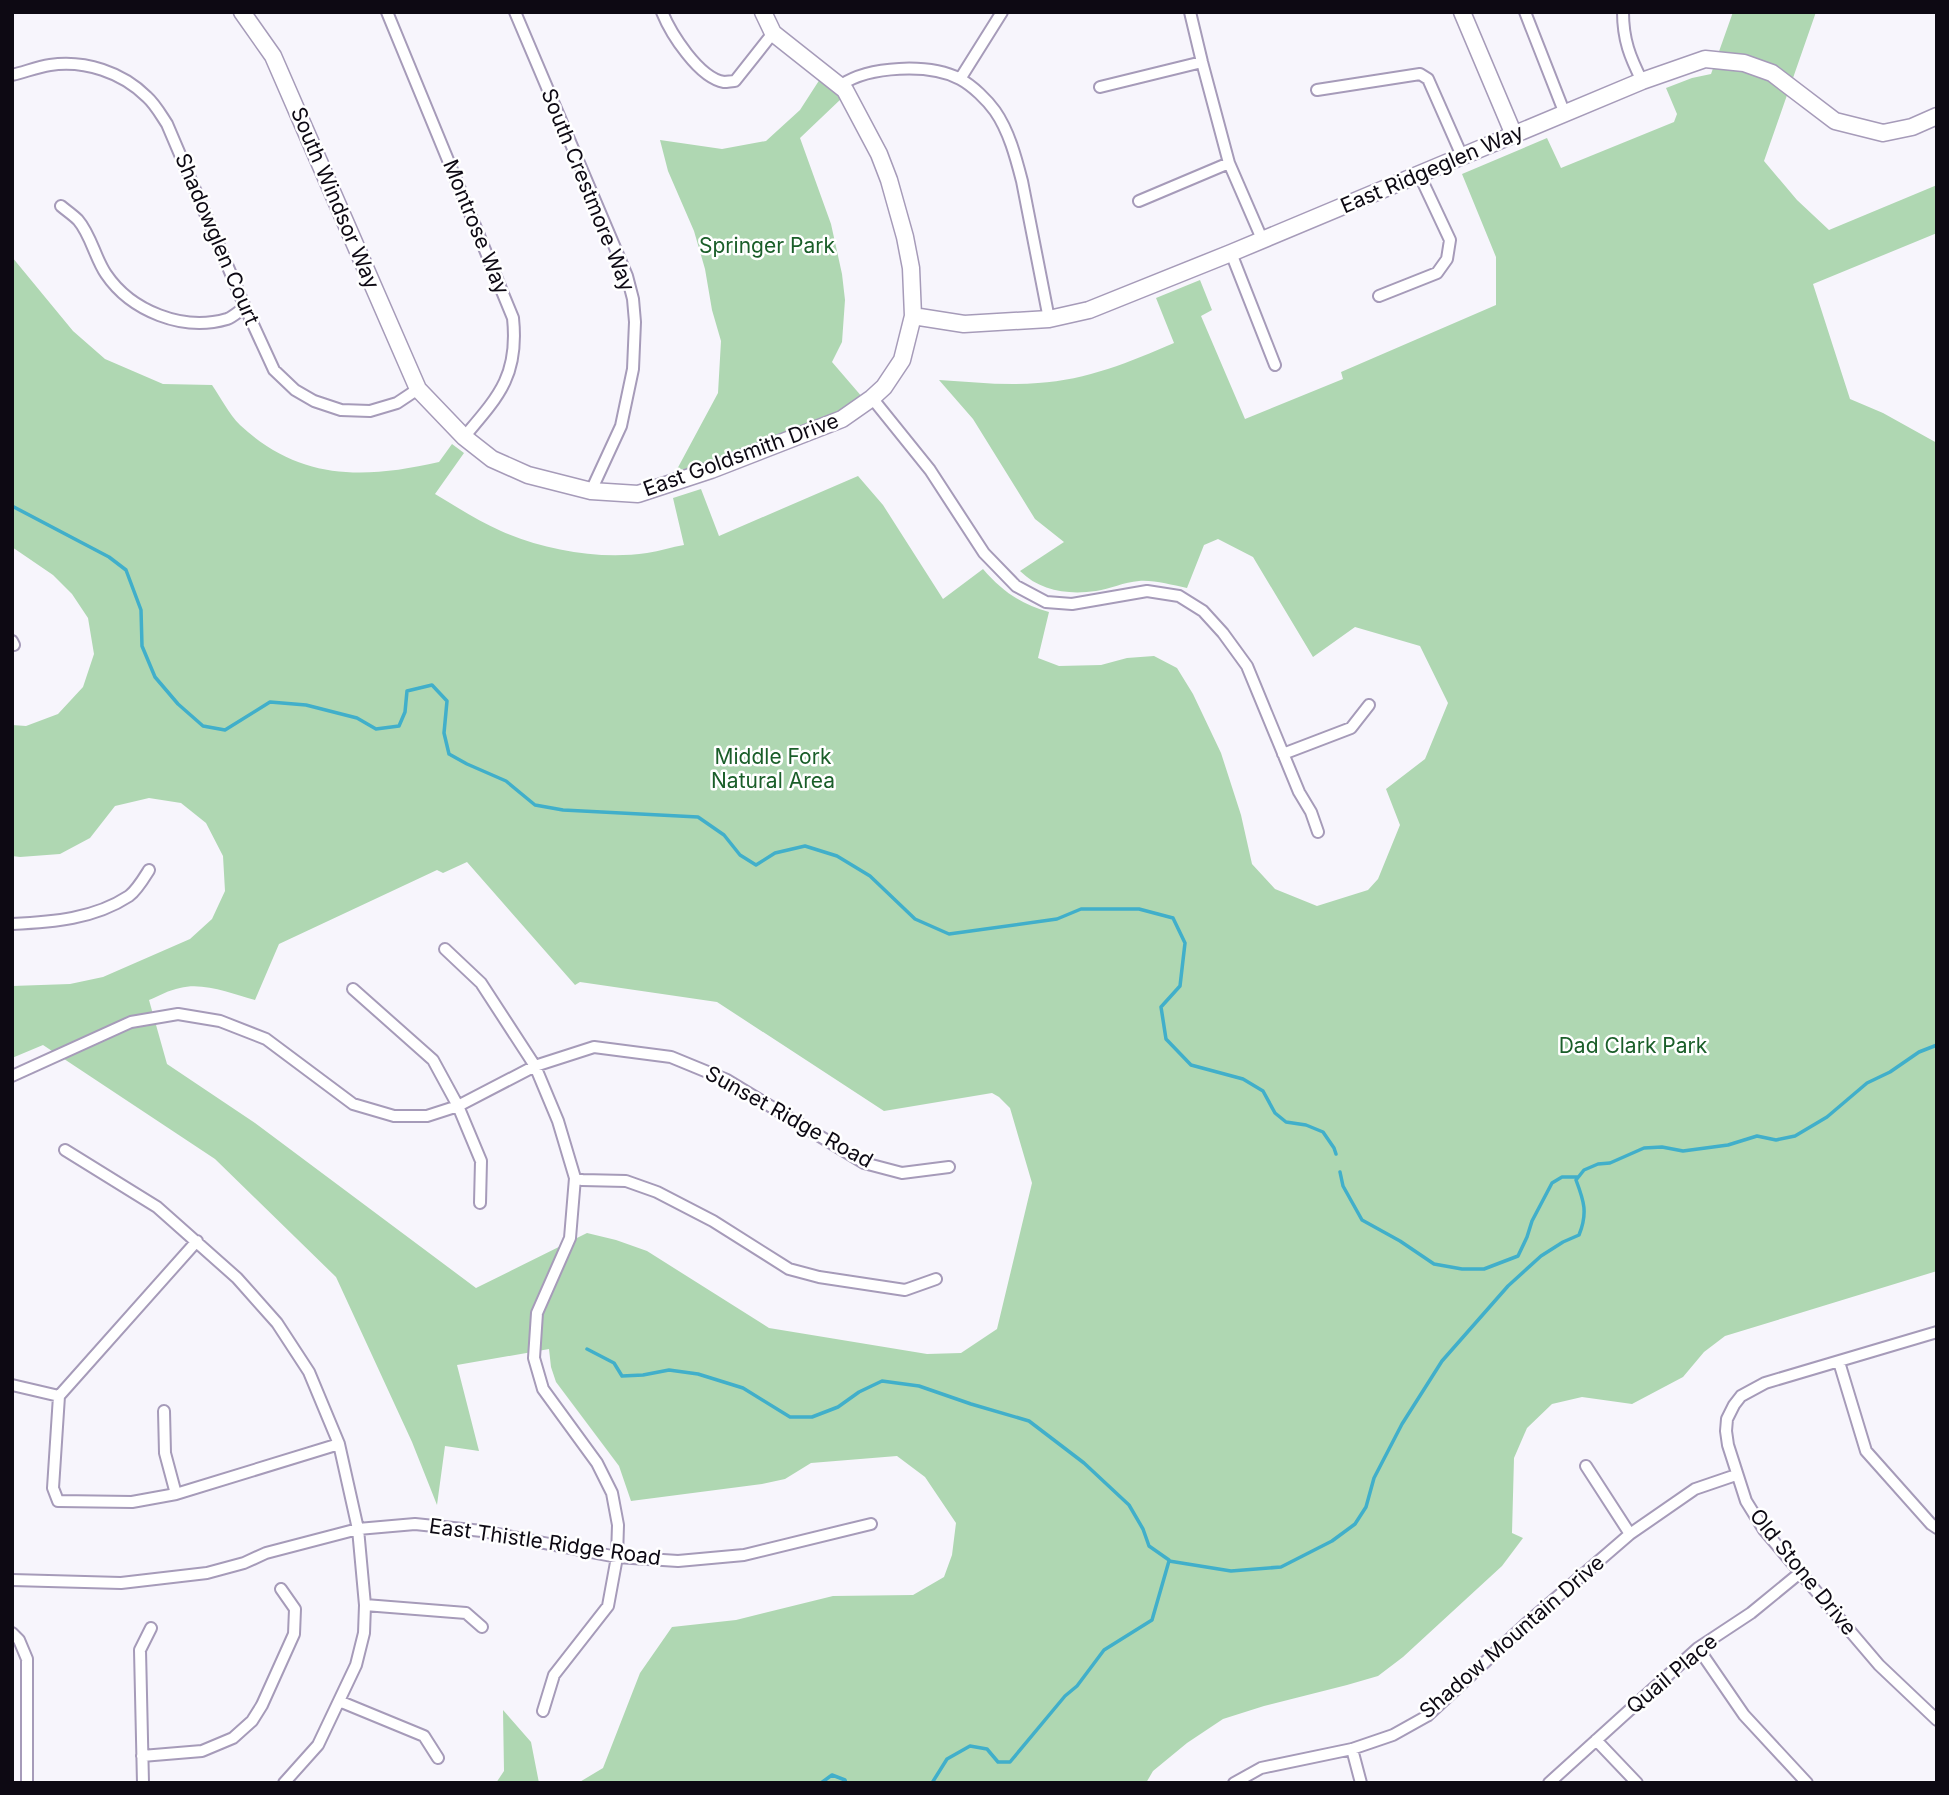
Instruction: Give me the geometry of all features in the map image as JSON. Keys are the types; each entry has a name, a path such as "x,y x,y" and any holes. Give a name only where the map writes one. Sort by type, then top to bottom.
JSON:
{"street":[{"name":"South Windsor Way","path":"242,12 273,57 418,389"},
{"name":"Montrose Way","path":"387,12 513,318 515,341 510,372 494,402 464,437"},
{"name":"South Crestmore Way","path":"515,12 627,276 633,299 635,322 631,381 621,426 591,491"},
{"path":"662,12 688,57 722,82 735,81 773,33"},
{"name":"East Goldsmith Drive","path":"418,389 464,437 492,459 528,475 591,491 638,494 699,475 842,419 884,387 902,360 913,316 911,268 890,180 845,89 773,33 763,12"},
{"path":"960,79 1002,12"},
{"path":"1190,12 1229,163 1262,239"},
{"path":"1462,12 1514,135"},
{"path":"1525,12 1564,114"},
{"path":"1623,12 1626,46 1642,81"},
{"name":"East Ridgeglen Way","path":"913,316 964,324 1049,319 1089,310 1642,81 1705,60 1744,63 1772,74 1835,121 1883,133 1912,127 1937,116"},
{"path":"1100,87 1202,62"},
{"name":"Shadowglen Court","path":"12,75 50,65 77,64 106,71 149,98 167,124 274,370 295,390 314,401 341,410 370,411 397,403 418,389"},
{"path":"841,85 886,70 910,68 933,71 960,79 995,110 1002,122 1022,181 1049,319"},
{"path":"1317,90 1420,74 1428,79 1462,156"},
{"path":"1139,201 1229,163"},
{"path":"1379,296 1437,272 1447,259 1450,240 1419,174"},
{"path":"61,206 80,222 106,273 118,288 144,308 168,319 196,323 229,319 245,307"},
{"path":"1231,253 1275,365"},
{"path":"872,398 930,470 984,553 1016,586 1046,602 1072,604 1147,591 1178,596 1203,611 1247,666 1318,832"},
{"path":"1283,754 1351,728 1370,705"},
{"path":"12,924 50,922 92,914 131,895 149,870"},
{"path":"446,949 481,983 535,1066 558,1121 575,1178 570,1238 537,1313 534,1358 543,1389 597,1463 612,1493 618,1525 617,1557 608,1606 554,1675 543,1711"},
{"path":"353,989 433,1060 458,1106 481,1161 480,1203"},
{"name":"Sunset Ridge Road","path":"12,1076 131,1022 178,1014 220,1021 266,1039 354,1104 394,1116 428,1116 458,1106 535,1066 594,1047 671,1057 727,1080 864,1163 902,1173 949,1167"},
{"path":"65,1150 157,1206 237,1278 277,1323 309,1373 339,1444 358,1529 365,1605 364,1633 356,1665 318,1745 284,1783"},
{"path":"575,1178 626,1181 657,1192 713,1221 789,1269 905,1290 936,1279"},
{"path":"197,1241 59,1396 53,1488 58,1501 132,1502 176,1494 339,1444"},
{"name":"Old Stone Drive","path":"1937,1332 1765,1383 1741,1396 1727,1419 1726,1431 1736,1475 1752,1515 1879,1665 1937,1720"},
{"path":"1839,1362 1866,1451 1937,1528"},
{"path":"12,1385 59,1396"},
{"path":"164,1411 165,1453 176,1494"},
{"path":"1586,1466 1630,1534"},
{"name":"Shadow Mountain Drive","path":"1234,1783 1261,1768 1352,1749 1393,1735 1427,1716 1527,1623 1630,1534 1695,1489 1736,1475"},
{"name":"East Thistle Ridge Road","path":"12,1580 121,1583 207,1573 244,1563 266,1553 358,1529 415,1524 468,1530 617,1557 678,1561 744,1555 871,1524"},
{"name":"Quail Place","path":"1549,1783 1698,1648 1751,1613 1801,1572"},
{"path":"142,1756 202,1751 233,1738 252,1721 295,1634 295,1609 281,1589"},
{"path":"365,1605 466,1613 482,1627"},
{"path":"143,1783 140,1650 151,1628"},
{"path":"12,1633 19,1640 27,1659 27,1783"},
{"path":"1698,1648 1744,1715 1807,1783"},
{"path":"339,1701 424,1735 438,1758"},
{"path":"1596,1740 1637,1783"},
{"path":"1352,1749 1361,1783"}],"green space":[{"name":"Dad Clark Park","path":"1733,12 1816,12 1764,161 1797,200 1829,230 1937,185 1937,233 1813,284 1850,399 1883,413 1937,443 1937,1271 1725,1336 1704,1352 1683,1377 1632,1404 1582,1397 1552,1404 1527,1428 1514,1458 1512,1533 1523,1538 1502,1566 1403,1657 1378,1676 1223,1719 1187,1743 1153,1771 1146,1783 578,1783 603,1768 640,1673 672,1627 736,1620 833,1596 913,1595 944,1577 952,1555 956,1523 925,1477 897,1456 811,1463 785,1479 762,1484 631,1501 619,1466 556,1382 549,1349 457,1365 479,1451 445,1446 437,1505 412,1442 336,1277 215,1159 43,1045 12,1058 12,986 70,984 103,977 190,939 212,919 225,891 223,856 206,823 181,803 149,798 115,806 90,838 60,854 12,856 12,725 26,726 58,714 83,687 94,654 88,618 72,594 53,575 12,547 12,257 73,331 105,359 163,384 212,385 240,425 286,457 334,471 385,471 439,462 452,444 464,453 435,494 492,527 554,548 591,554 629,555 684,545 673,498 701,489 719,536 858,476 883,505 943,599 983,569 1013,596 1049,612 1038,658 1059,666 1101,665 1127,658 1154,656 1177,668 1193,694 1221,753 1241,815 1252,864 1275,889 1317,906 1368,890 1378,879 1400,825 1386,789 1425,759 1448,703 1420,646 1355,627 1313,657 1253,557 1218,539 1204,545 1187,588 1139,581 1096,591 1065,592 1036,583 1020,571 1064,542 1035,519 973,419 939,380 1001,384 1038,383 1074,378 1125,363 1174,343 1156,298 1200,280 1212,310 1201,316 1245,419 1343,379 1341,372 1496,305 1496,257 1462,174 1547,138 1561,168 1674,122 1677,114 1666,88 1711,74","holes":["467,862 575,985 580,982 717,1002 884,1111 992,1093 999,1097 1010,1108 1032,1183 997,1329 961,1353 927,1354 769,1328 647,1251 587,1233 476,1288 255,1123 167,1064 149,1000 176,989 199,986 255,1000 279,944 437,870 443,873"]},
{"name":"Springer Park","path":"820,79 842,98 800,138 831,224 842,274 845,300 842,342 832,362 863,398 841,410 698,468 675,473 718,393 721,341 694,231 668,171 660,140 722,149 766,141 800,110"},
{"path":"503,1710 531,1742 539,1783 496,1783 504,1771"}],"waterway":[{"path":"12,506 109,557 126,570 141,610 142,646 155,677 178,704 203,726 225,730 270,702 306,705 357,718 376,729 399,726 405,712 407,691 432,685 447,701 444,733 449,754 506,781 535,805 563,810 698,817 724,835 740,855 756,865 775,853 805,846 837,856 870,876 915,919 949,934 1057,919 1081,909 1139,909 1173,918 1185,943 1180,986 1161,1007 1166,1039 1191,1065 1243,1079 1263,1091 1275,1113 1286,1122 1306,1125 1323,1132 1336,1154"},
{"path":"932,1783 947,1759 970,1746 987,1749 998,1762 1010,1762 1065,1696 1077,1686 1104,1650 1152,1620 1169,1561 1231,1571 1281,1567 1332,1541 1355,1524 1366,1507 1374,1478 1402,1424 1442,1361 1508,1286 1541,1256 1579,1235 1584,1207 1576,1180 1584,1170 1598,1164 1610,1163 1644,1148 1662,1147 1683,1151 1728,1145 1757,1136 1776,1140 1795,1136 1827,1117 1867,1083 1890,1072 1919,1052 1937,1045"},
{"path":"1340,1172 1343,1186 1362,1220 1434,1264 1462,1269 1484,1269 1518,1256 1552,1183 1562,1177 1578,1177"},
{"path":"587,1349 614,1363 622,1376 669,1370 698,1374 743,1388 790,1417 812,1417 838,1407 859,1392 882,1381 919,1386 1029,1421 1084,1463 1129,1505 1149,1546 1169,1560"},
{"path":"821,1783 832,1775 845,1780 846,1783"}],"park label":[{"name":"Middle Fork Natural Area","path":"773,769"}]}
